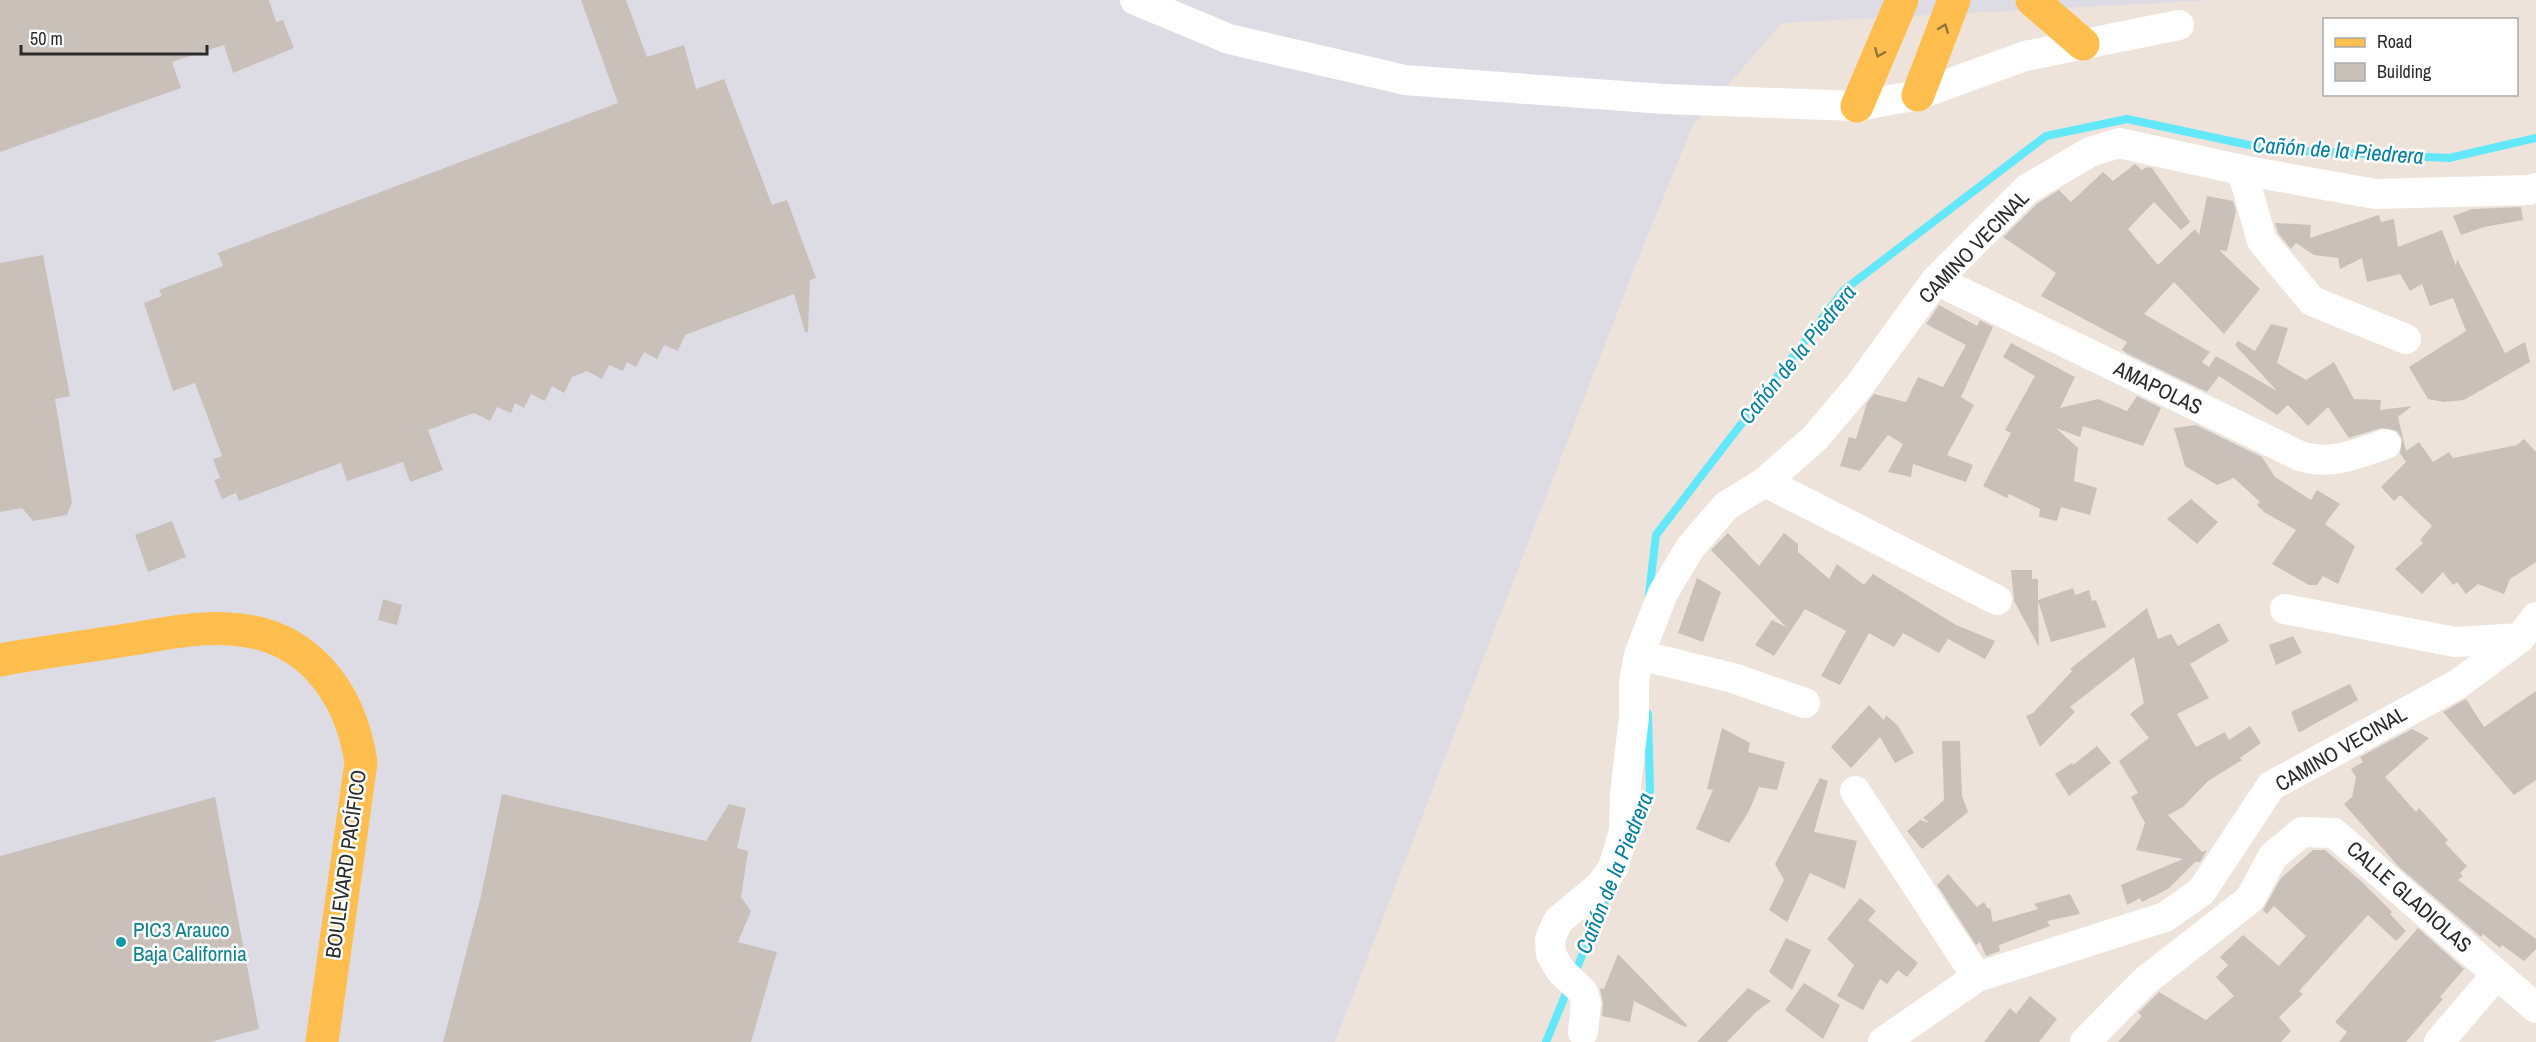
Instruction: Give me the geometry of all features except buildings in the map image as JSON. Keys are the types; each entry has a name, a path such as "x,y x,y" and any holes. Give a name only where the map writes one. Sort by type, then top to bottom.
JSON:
{"main road":[{"path":"1857,106 1902,0"},
{"path":"1918,95 1954,0"},
{"path":"2032,0 2083,44"},
{"name":"BOULEVARD PACÍFICO","path":"0,660 192,630 230,628 270,635 295,647 319,668 344,702 356,732 361,762 322,1042"}],"street":[{"path":"1135,0 1229,39 1406,80 1664,99 1857,106 1918,95 2025,56 2179,26"},
{"name":"CAMINO VECINAL","path":"1583,1032 1586,1003 1583,992 1560,970 1551,954 1550,939 1558,921 1600,886 1613,868 1624,831 1625,794 1634,717 1634,681 1639,655 1663,593 1690,548 1726,506 1765,482 1815,438 1859,386 1936,280 2027,189 2090,152 2119,143 2242,170 2375,194 2536,188"},
{"path":"2242,170 2262,241 2312,301 2406,339"},
{"name":"AMAPOLAS","path":"1936,280 2300,456 2317,462 2335,461 2386,444"},
{"path":"1765,482 1997,600"},
{"path":"2285,609 2455,642 2528,628"},
{"name":"CAMINO VECINAL","path":"1883,1042 1977,977 2165,917 2201,892 2271,786 2458,684 2528,628"},
{"path":"1639,655 1733,678 1805,703"},
{"path":"1855,791 1977,977"},
{"name":"CALLE GLADIOLAS","path":"2085,1042 2145,981 2250,899 2273,856 2302,832 2334,833 2497,974 2534,1001"},
{"path":"2439,1042 2497,974"}],"shaded area":[{"path":"0,0 2212,0 1782,23 1693,125 1638,259 1335,1042 0,1042"}],"waterway":[{"name":"Cañón de la Piedrera","path":"1649,594 1656,535 1844,290 2046,136 2127,119 2268,149 2449,158 2536,138"},
{"name":"Cañón de la Piedrera","path":"1636,825 1650,791 1648,714"},
{"name":"Cañón de la Piedrera","path":"1574,975 1607,895"},
{"name":"Cañón de la Piedrera","path":"1546,1042 1569,986"}],"place":[{"name":"PIC3 Arauco Baja California","path":"121,942"}]}
